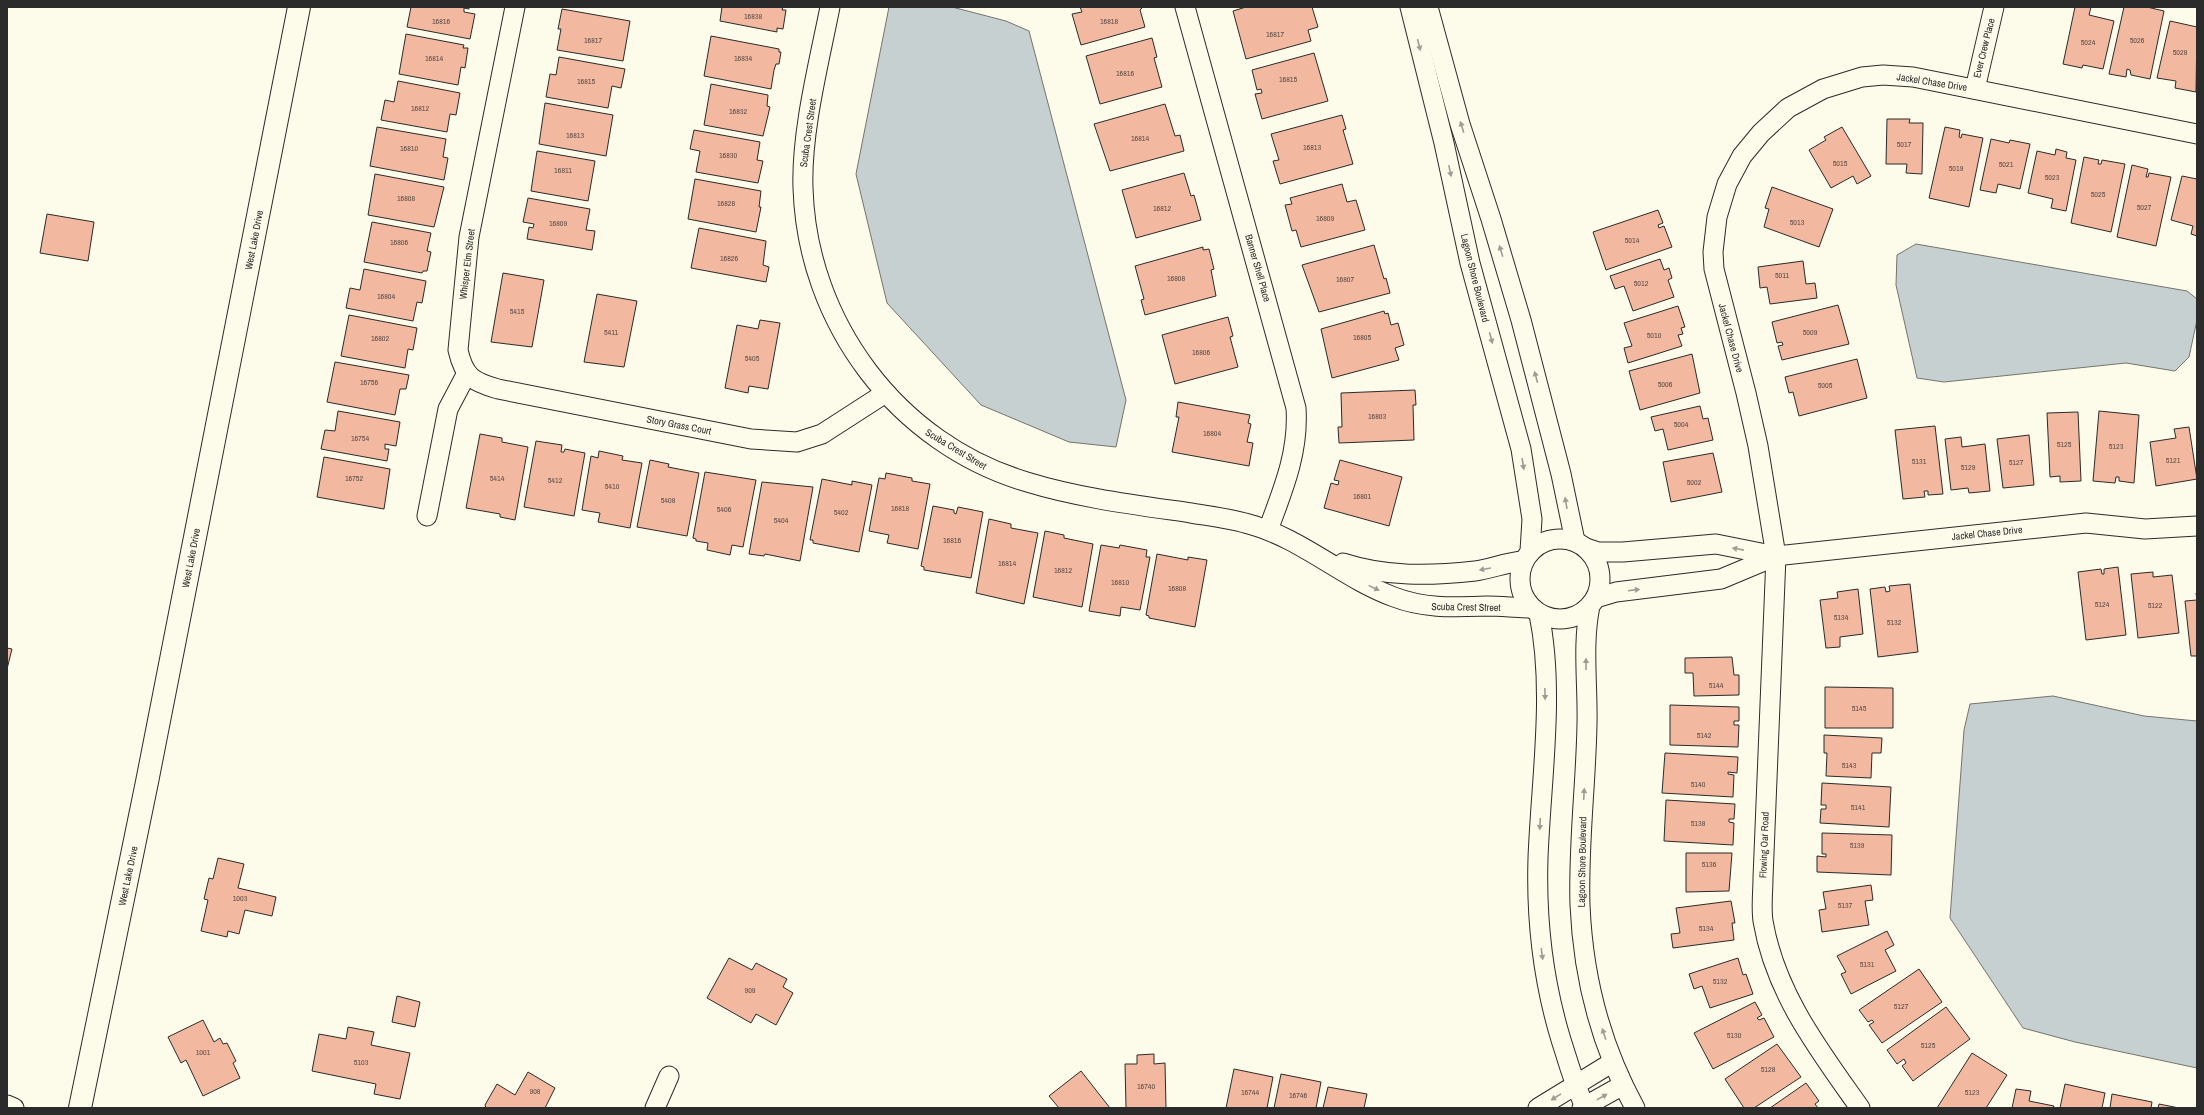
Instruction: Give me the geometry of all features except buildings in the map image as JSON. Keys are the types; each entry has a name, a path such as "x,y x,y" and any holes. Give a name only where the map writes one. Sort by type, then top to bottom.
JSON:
{"street":[{"name":"West Lake Drive","path":"80,1108 147,782 299,7"},
{"name":"Whisper Elm Street","path":"466,373 458,350 469,237 515,7"},
{"name":"Scuba Crest Street","path":"830,7 806,138 803,188 805,214 816,272 834,319 850,346 884,394 921,428 942,443 998,472 1058,490 1227,518 1268,530 1283,536 1317,554 1371,587 1411,603 1443,608 1490,606 1536,611"},
{"name":"Banner Shell Place","path":"1185,7 1295,402 1297,431 1294,453 1285,486 1268,530"},
{"name":"Lagoon Shore Boulevard","path":"1410,7 1444,143 1470,263 1521,449 1532,519 1527,556"},
{"path":"1428,7 1460,124 1491,219 1524,334 1580,544 1598,566 1600,587 1593,602 1582,613 1566,619 1549,618 1536,611 1524,598 1520,586 1520,574 1527,556 1540,544 1551,539 1563,538 1580,544"},
{"name":"Ever Crew Place","path":"1974,89 1994,7"},
{"name":"Jackel Chase Drive","path":"1776,556 1748,400 1714,269 1714,234 1727,184 1742,156 1774,120 1794,104 1823,89 1862,77 1883,75 1913,77 2197,134"},
{"name":"Story Grass Court","path":"466,373 472,380 498,389 751,439 797,442 822,434 884,394"},
{"path":"427,516 448,409 466,373"},
{"name":"Jackel Chase Drive","path":"1593,602 1616,592 1721,579 1776,556 2086,523 2145,529 2197,526"},
{"name":"Jackel Chase Drive","path":"1580,544 1598,552 1623,552 1716,544 1776,556"},
{"name":"Scuba Crest Street","path":"1317,554 1370,570 1414,575 1476,571 1527,556"},
{"name":"Flowing Oar Road","path":"1776,556 1763,878 1763,919 1780,983 1795,1012 1860,1108"},
{"name":"Lagoon Shore Boulevard","path":"1593,602 1586,628 1587,724 1580,905 1588,974 1597,1013 1613,1062 1635,1108"},
{"path":"1536,611 1544,650 1545,694 1538,859 1540,939 1546,979 1555,1020 1584,1107 1623,1085"},
{"path":"1538,1108 1613,1062"},
{"path":"655,1108 669,1076"},
{"path":"7,1105 14,1108"}],"shaded area":[{"path":"889,7 952,7 1006,21 1029,31 1126,400 1116,447 1069,442 981,405 887,303 856,174"},
{"path":"1916,244 2187,291 2197,299 2197,320 2189,357 2175,371 2126,363 1944,382 1917,378 1896,285 1897,255"},
{"path":"2053,696 2144,716 2197,721 2197,1068 2075,1042 2023,1028 1950,918 1964,730 1970,704"}]}
